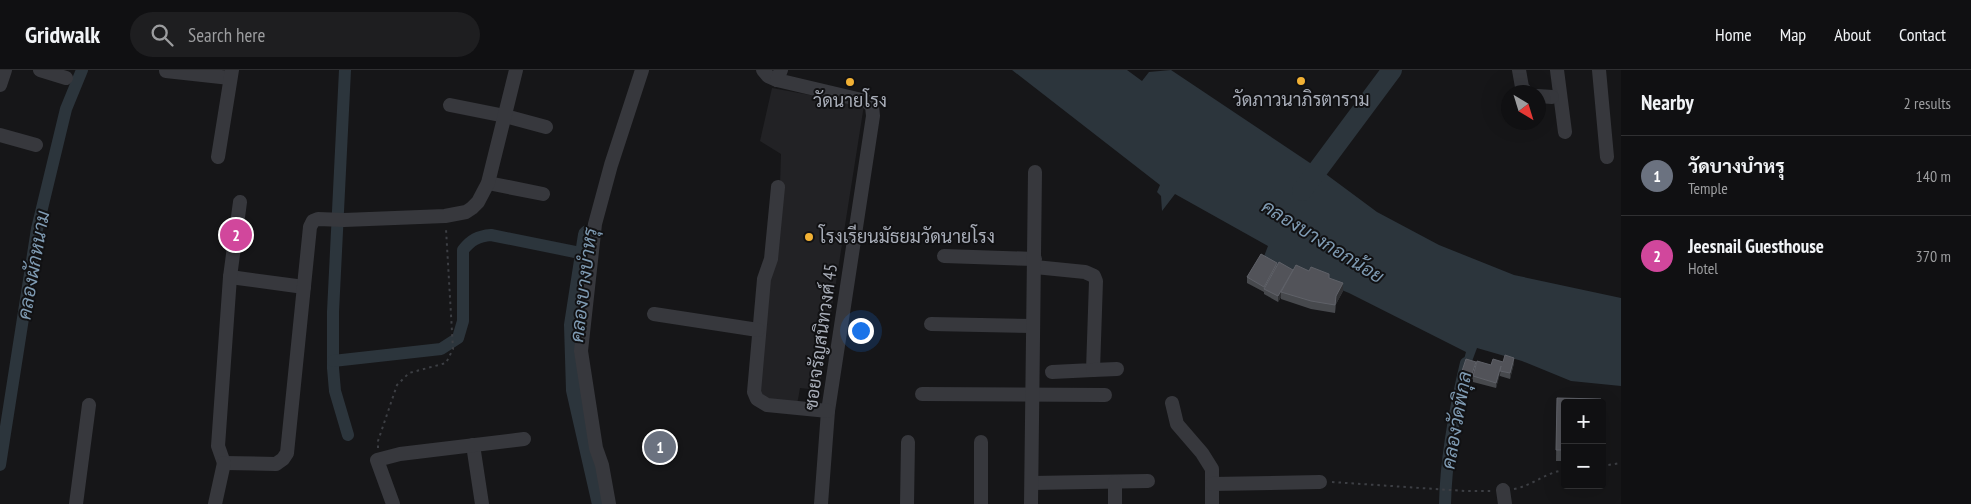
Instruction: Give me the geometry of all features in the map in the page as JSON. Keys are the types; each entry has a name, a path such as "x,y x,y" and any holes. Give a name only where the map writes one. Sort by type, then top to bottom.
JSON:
{"street":[{"path":"0,85 5,70"},
{"path":"40,70 66,78"},
{"path":"224,463 276,464 287,453 312,221 318,218 344,220 445,216 466,212 472,208 478,202 488,183 516,70"},
{"path":"609,504 602,466 596,448 581,351 595,224 611,165 642,70"},
{"path":"763,70 768,76 779,75"},
{"path":"1519,70 1522,85"},
{"path":"1557,70 1565,132"},
{"path":"1599,70 1607,157"},
{"path":"166,71 231,74 218,157"},
{"name":"ซอยจรัญสนิทวงศ์ 45","path":"779,75 866,101 872,106 873,116 828,411 821,504"},
{"path":"450,105 505,116 546,127"},
{"path":"0,135 36,145"},
{"path":"1031,504 1035,172"},
{"path":"488,183 543,194"},
{"path":"778,187 771,259 764,279 758,330 754,392 761,403 774,407 828,411"},
{"path":"215,504 224,463 218,446 230,277 240,202"},
{"path":"944,256 1035,263 1085,272 1094,276 1093,370"},
{"path":"230,277 304,287"},
{"path":"654,314 758,330"},
{"path":"931,324 1033,326"},
{"path":"1052,372 1117,369"},
{"path":"922,394 1105,395"},
{"path":"1172,403 1177,424 1210,463 1212,469 1212,504"},
{"path":"76,504 90,405"},
{"path":"393,504 377,460 400,454 524,440"},
{"path":"907,504 908,442"},
{"path":"981,442 981,504"},
{"path":"473,445 482,504"},
{"path":"1032,483 1148,481"},
{"path":"1115,482 1115,504"},
{"path":"1212,484 1320,482"}],"path":[{"path":"377,460 378,441 397,385 409,374 446,363 453,349 445,216"},
{"path":"1606,465 1621,463"},
{"path":"1320,482 1465,492 1504,497 1554,472 1561,471"}],"shaded area":[{"name":"โรงเรียนมัธยมวัดนายโรง","path":"772,88 864,105 819,390 800,388 797,405 763,401 757,393 780,186 781,154 760,141"}],"water":[{"name":"คลองบางกอกน้อย","path":"1012,70 1127,70 1142,81 1149,72 1171,70 1319,169 1377,212 1439,245 1514,275 1621,298 1621,386 1571,381 1522,361 1477,348 1471,364 1463,363 1466,352 1349,293 1284,269 1263,259 1268,246 1175,194 1162,211 1161,196 1157,192 1160,185"}],"building":[{"path":"1261,254 1277,263 1264,287 1247,277"},
{"path":"1279,262 1293,270 1278,296 1264,289"},
{"path":"1296,265 1309,271 1311,267 1329,274 1329,278 1343,283 1336,296 1335,305 1311,301 1281,292"},
{"path":"1505,355 1514,358 1510,373 1500,371 1501,366 1496,383 1473,376 1477,361 1491,365 1493,359 1503,362"},
{"path":"1466,359 1476,362 1471,377 1461,374"},
{"path":"1557,398 1601,399 1561,399 1561,450 1556,450"}],"waterway":[{"name":"คลองผักหนาม","path":"0,465 37,229 66,109 82,70"},
{"path":"345,70 333,312 333,368 335,391 348,435"},
{"path":"1302,191 1392,70"},
{"path":"333,361 441,349 458,338 463,321 463,250 472,241 482,236 491,235 585,254"},
{"name":"คลองบางบำหรุ","path":"588,235 574,325 576,390 602,504"},
{"name":"คลองวัดพิกุล","path":"1445,504 1452,433 1466,363"}],"place":[{"name":"วัดภาวนาภิรตาราม","path":"1301,81"},
{"name":"วัดนายโรง","path":"850,82"},
{"name":"Jeesnail Guesthouse","path":"236,235"},
{"name":"โรงเรียนมัธยมวัดนายโรง","path":"809,237"},
{"name":"วัดบางบำหรุ","path":"660,447"}]}
